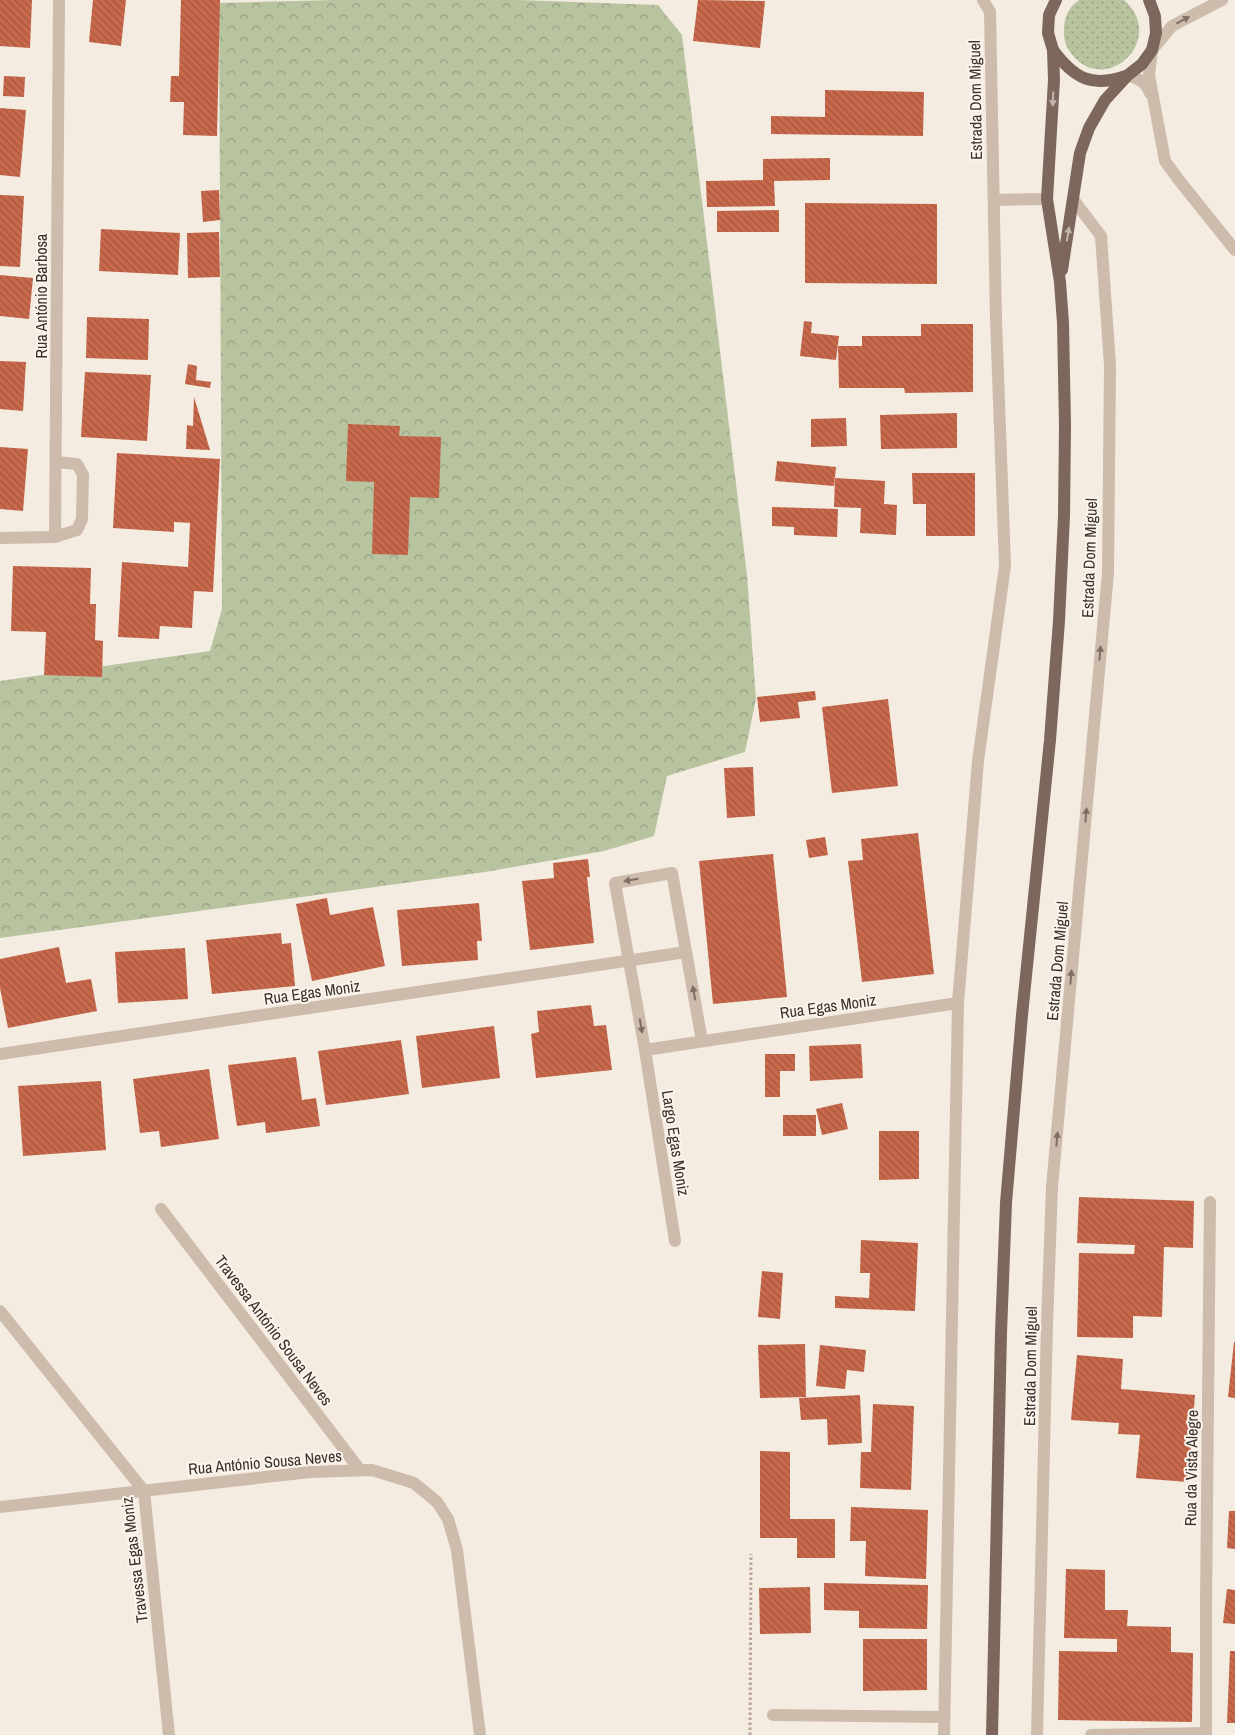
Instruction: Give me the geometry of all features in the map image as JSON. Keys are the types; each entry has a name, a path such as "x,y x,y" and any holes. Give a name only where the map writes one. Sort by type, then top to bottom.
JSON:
{"main road":[{"name":"Estrada Dom Miguel","path":"992,1735 1001,1333 1006,1203 1022,1014 1050,740 1064,516 1064,426 1060,282 1047,199 1053,112 1053,50 1048,33 1048,0"},
{"name":"Estrada Dom Miguel","path":"1049,15 1056,0"},
{"path":"1149,0 1155,16 1156,33 1152,50"},
{"name":"Estrada Dom Miguel","path":"1053,50 1065,66 1077,76 1094,81 1112,81 1128,75"},
{"name":"Estrada Dom Miguel","path":"1060,282 1080,154 1089,128 1105,100 1128,75 1142,64 1152,50"}],"street":[{"name":"Rua António Barbosa","path":"55,537 59,0"},
{"name":"Estrada Dom Miguel","path":"944,1735 958,1004 978,761 1005,566 990,12 983,0"},
{"path":"1222,0 1172,26 1152,50 1149,75 1165,161 1178,180 1235,250"},
{"path":"1128,75 1140,79 1148,86 1154,105"},
{"path":"994,200 1047,199"},
{"name":"Estrada Dom Miguel","path":"1037,1735 1052,1187 1108,573 1110,365 1101,236 1073,199"},
{"path":"0,538 55,537 77,530 82,519 83,474 76,464 56,462"},
{"path":"645,1050 615,883 672,873 702,1041"},
{"name":"Rua Egas Moniz","path":"0,1054 686,952"},
{"name":"Rua Egas Moniz","path":"645,1050 958,1004"},
{"name":"Largo Egas Moniz","path":"645,1050 675,1241"},
{"name":"Rua da Vista Alegre","path":"1206,1734 1210,1202"},
{"name":"Travessa António Sousa Neves","path":"161,1209 360,1470"},
{"name":"Travessa Egas Moniz","path":"0,1310 144,1491 169,1735"},
{"name":"Rua António Sousa Neves","path":"0,1508 310,1472 372,1470 414,1483 438,1502 448,1519 457,1550 480,1735"},
{"path":"773,1715 944,1717"},
{"path":"1092,1735 1206,1734"}],"path":[{"path":"750,1735 751,1554"}],"green space":[{"path":"333,0 519,0 658,5 682,35 747,575 756,699 745,752 667,776 654,836 604,851 485,872 0,938 0,681 210,651 222,609 219,3"},
{"path":"1079,0 1124,0 1136,15 1139,30 1136,45 1128,57 1117,66 1103,69 1088,67 1074,57 1068,49 1064,37 1064,23 1069,10"}],"building":[{"path":"0,0 32,0 30,48 0,46"},
{"path":"93,0 126,0 121,46 89,42"},
{"path":"181,0 220,0 217,136 183,135 184,102 170,102 171,76 179,76"},
{"path":"698,0 765,1 760,48 693,41"},
{"path":"4,76 25,77 24,97 3,96"},
{"path":"825,90 924,92 923,136 771,134 771,116 825,117"},
{"path":"0,108 26,110 20,177 0,175"},
{"path":"830,158 830,180 774,181 775,206 707,207 706,181 763,180 763,159"},
{"path":"219,190 220,220 203,222 201,191"},
{"path":"0,195 24,196 20,267 0,266"},
{"path":"805,203 937,204 937,284 805,283"},
{"path":"779,210 779,232 717,232 717,211"},
{"path":"101,229 180,233 178,275 99,271"},
{"path":"219,232 220,277 188,278 187,233"},
{"path":"0,275 33,278 29,319 0,316"},
{"path":"87,317 149,319 148,360 86,358"},
{"path":"804,321 812,322 811,333 839,336 836,360 800,356"},
{"path":"921,324 973,324 973,392 905,393 904,388 839,388 838,346 862,346 862,336 921,336"},
{"path":"0,361 26,362 23,411 0,409"},
{"path":"188,364 197,366 196,380 211,382 210,388 185,384"},
{"path":"85,372 151,375 147,441 81,437"},
{"path":"194,397 210,450 186,449 187,425 193,426"},
{"path":"957,413 957,448 881,449 880,415"},
{"path":"846,418 847,446 811,447 811,419"},
{"path":"348,424 400,426 399,436 441,437 439,498 410,497 408,555 372,554 374,482 346,481"},
{"path":"0,447 28,449 23,511 0,509"},
{"path":"117,453 220,459 213,592 194,591 192,628 160,626 159,639 118,637 122,562 188,567 190,523 174,522 174,532 113,528"},
{"path":"777,461 836,467 834,486 775,481"},
{"path":"912,473 975,473 975,536 926,536 926,504 913,504"},
{"path":"835,478 885,481 884,504 897,505 896,535 860,533 861,508 834,507"},
{"path":"772,507 838,509 837,537 794,535 794,527 772,526"},
{"path":"13,566 91,568 90,604 96,604 95,640 103,641 102,677 44,675 46,632 11,631"},
{"path":"815,691 816,700 798,702 800,718 760,722 757,697"},
{"path":"888,699 898,786 832,793 822,707"},
{"path":"753,767 755,816 727,818 724,768"},
{"path":"918,833 934,974 862,982 848,861 863,860 861,839"},
{"path":"825,837 828,855 809,858 806,840"},
{"path":"773,854 787,997 713,1004 699,861"},
{"path":"588,859 590,877 587,877 594,943 530,950 522,881 554,878 553,863"},
{"path":"327,898 330,915 373,907 385,966 312,981 296,904"},
{"path":"479,903 482,941 477,941 478,960 402,966 397,910"},
{"path":"281,933 282,944 291,943 295,986 212,994 206,940"},
{"path":"59,947 66,983 91,979 97,1011 8,1028 0,988 0,959"},
{"path":"185,948 188,999 118,1003 115,952"},
{"path":"591,1005 594,1026 606,1025 612,1070 536,1078 531,1034 539,1032 537,1011"},
{"path":"494,1026 500,1078 422,1088 416,1036"},
{"path":"401,1040 409,1094 326,1105 318,1051"},
{"path":"861,1044 863,1078 810,1081 809,1046"},
{"path":"765,1054 795,1054 795,1071 780,1071 780,1097 765,1097"},
{"path":"296,1057 302,1100 316,1098 320,1126 266,1133 265,1122 237,1126 228,1065"},
{"path":"209,1069 219,1139 161,1147 159,1131 140,1133 133,1079"},
{"path":"101,1081 106,1150 23,1156 18,1086"},
{"path":"842,1103 848,1129 822,1135 816,1109"},
{"path":"783,1115 816,1115 816,1136 783,1136"},
{"path":"879,1131 919,1131 919,1179 879,1180"},
{"path":"1079,1197 1194,1201 1193,1248 1164,1247 1162,1317 1133,1316 1133,1338 1077,1337 1079,1253 1134,1254 1135,1245 1077,1243"},
{"path":"861,1240 918,1243 915,1311 835,1308 835,1296 869,1298 870,1273 860,1273"},
{"path":"762,1271 783,1273 780,1319 758,1317"},
{"path":"1235,1342 1235,1398 1228,1397"},
{"path":"805,1344 806,1397 760,1398 758,1345"},
{"path":"820,1345 866,1350 864,1372 847,1370 845,1389 816,1386"},
{"path":"1077,1355 1123,1359 1121,1389 1195,1395 1188,1482 1136,1478 1140,1435 1118,1434 1119,1423 1071,1420"},
{"path":"860,1395 862,1443 828,1445 827,1419 801,1420 799,1398"},
{"path":"873,1404 914,1406 911,1490 860,1488 861,1452 871,1452"},
{"path":"760,1451 790,1452 790,1519 835,1519 835,1558 797,1558 797,1538 760,1538"},
{"path":"851,1507 928,1510 926,1579 865,1576 866,1541 850,1541"},
{"path":"1229,1511 1235,1511 1235,1549 1227,1548"},
{"path":"1066,1569 1105,1570 1105,1610 1128,1610 1127,1626 1171,1627 1171,1652 1193,1653 1192,1722 1058,1720 1059,1651 1117,1652 1117,1639 1064,1638"},
{"path":"824,1583 928,1585 927,1629 859,1628 859,1611 824,1610"},
{"path":"810,1587 811,1633 760,1634 759,1588"},
{"path":"1227,1589 1235,1590 1235,1624 1223,1623"},
{"path":"863,1639 927,1639 927,1690 863,1691"},
{"path":"1230,1651 1235,1651 1235,1723 1227,1723"}]}
